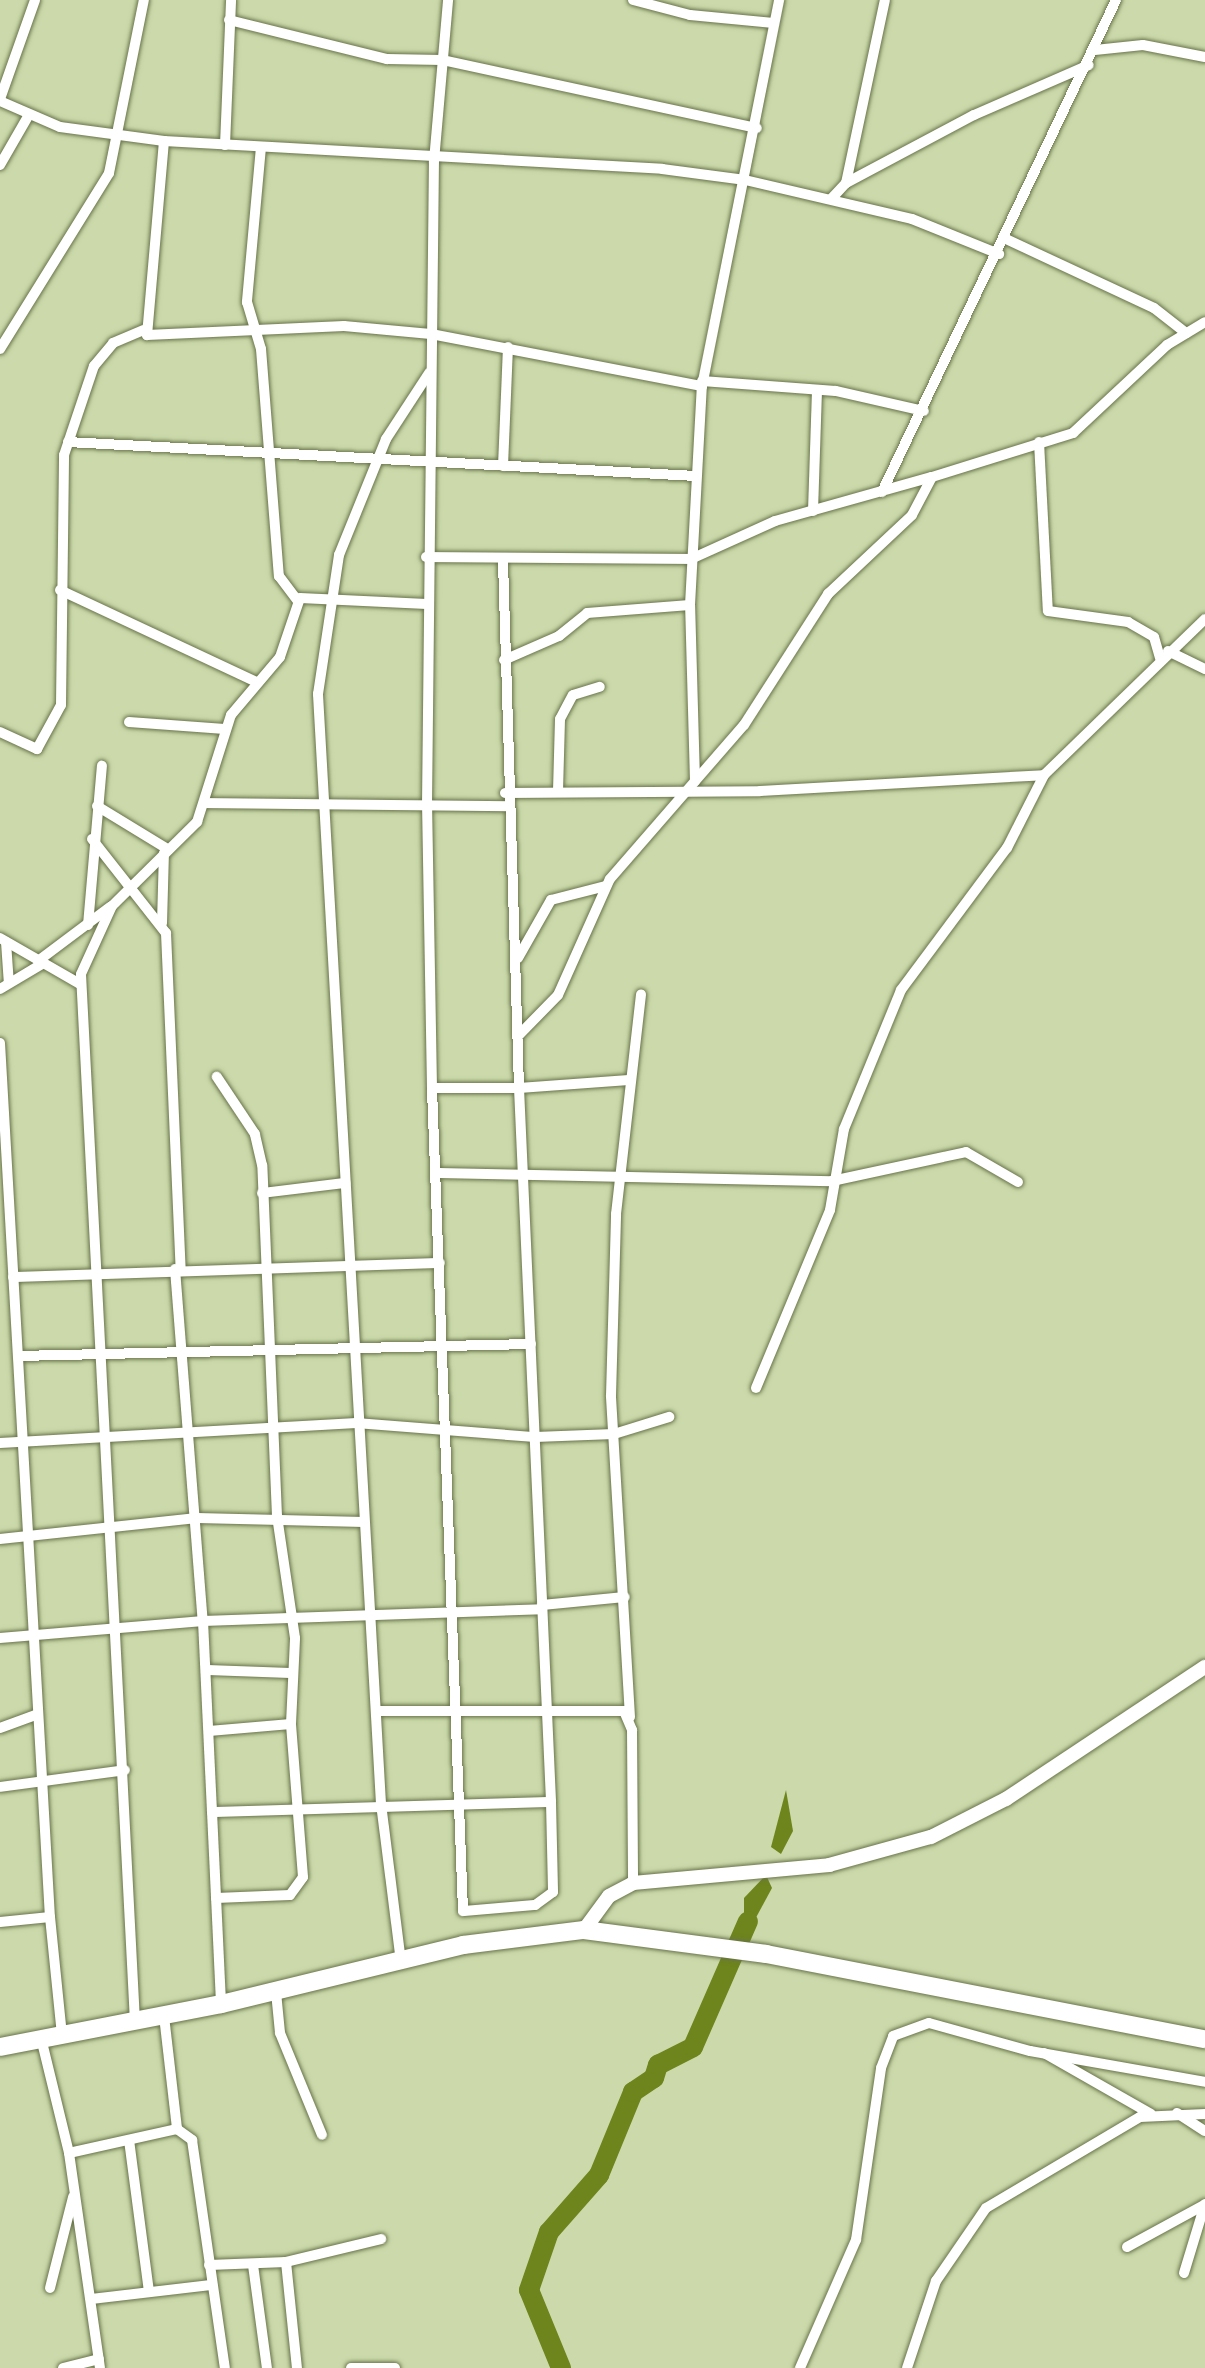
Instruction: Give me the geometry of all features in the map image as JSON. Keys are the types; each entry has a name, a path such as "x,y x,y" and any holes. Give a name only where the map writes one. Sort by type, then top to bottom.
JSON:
{"highway":[{"path":"0,2047 276,1992 463,1945 584,1930 695,1942 766,1954 1205,2039"}],"main road":[{"path":"584,1930 609,1896 633,1883 829,1865 931,1837 1006,1799 1205,1667"}],"street":[{"path":"35,0 0,100 27,118 164,141 434,161 662,169 745,180 912,219 999,254"},
{"path":"0,349 100,191 119,135 144,0"},
{"path":"225,145 231,0"},
{"path":"448,0 434,161 426,557 427,805 432,1088 439,1173 441,1347 455,1614 463,1911 535,1905 553,1892 525,1172 519,1088 518,960 505,793 503,561"},
{"path":"633,0 690,15 774,23"},
{"path":"695,781 690,605 702,384 757,128 779,0"},
{"path":"846,183 885,0"},
{"path":"882,492 924,411 1089,65 1116,0"},
{"path":"229,20 387,59 442,60 757,128"},
{"path":"1095,50 1143,45 1205,57"},
{"path":"832,198 846,183 1089,65"},
{"path":"0,165 27,118"},
{"path":"143,330 164,141"},
{"path":"261,147 246,281 256,334 279,576 298,601"},
{"path":"1006,239 1154,308 1186,333"},
{"path":"426,557 503,561 691,559 813,511 932,477 1039,442 1092,420 1186,333 1205,322"},
{"path":"143,330 151,337 256,334 344,326 431,334 702,384 817,390 924,411"},
{"path":"0,732 37,749 51,731 64,678 60,590 68,442 94,366 113,343 143,330"},
{"path":"503,466 508,347"},
{"path":"401,1962 381,1804 372,1617 356,1423 318,694 337,598 339,555 363,510 377,458 430,371"},
{"path":"813,511 817,390"},
{"path":"68,442 695,476"},
{"path":"1039,442 1048,611 1128,622 1154,637 1164,655 1205,669"},
{"path":"518,1036 558,995 606,886 744,725 816,609 912,515 932,477"},
{"path":"60,590 256,682"},
{"path":"298,601 337,598 427,604"},
{"path":"3,988 112,906 166,851 188,836 205,803 225,729 256,682 280,657 298,601"},
{"path":"504,660 559,636 587,613 690,605"},
{"path":"756,1388 830,1210 832,1181 844,1129 895,1001 1007,848 1044,775 1164,655 1205,619"},
{"path":"558,791 560,719 573,695 600,687"},
{"path":"129,722 225,729"},
{"path":"88,925 92,839 102,766"},
{"path":"505,793 684,793 1044,775"},
{"path":"205,803 506,806"},
{"path":"97,806 166,851"},
{"path":"92,839 129,888 162,923"},
{"path":"166,851 162,923 170,958 181,1351 197,1518 221,2004"},
{"path":"518,960 551,900 606,886"},
{"path":"112,906 80,984 106,1354 135,2022"},
{"path":"3,940 80,984"},
{"path":"3,940 3,988"},
{"path":"633,1883 625,1597 614,1434 620,1173 641,994"},
{"path":"0,1043 2,1137 21,1442 32,1533 41,1777 62,2035"},
{"path":"216,1898 297,1893 303,1877 291,1724 291,1620 277,1516 268,1266 262,1193 255,1134 217,1077"},
{"path":"432,1088 519,1088 629,1080"},
{"path":"439,1173 620,1173 832,1181 966,1152 1018,1182"},
{"path":"262,1193 345,1183"},
{"path":"13,1277 348,1262 440,1263"},
{"path":"18,1356 352,1343 441,1347 531,1344"},
{"path":"0,1443 189,1437 356,1423 447,1427 535,1437 614,1434 669,1417"},
{"path":"0,1539 114,1524 197,1518 277,1516 364,1522"},
{"path":"0,1638 203,1621 455,1614 625,1597"},
{"path":"206,1670 292,1673"},
{"path":"376,1711 457,1713 545,1710 630,1717"},
{"path":"0,1728 38,1714"},
{"path":"209,1731 291,1724"},
{"path":"0,1787 41,1777 125,1770"},
{"path":"212,1812 461,1800 551,1802"},
{"path":"0,1922 50,1917"},
{"path":"276,1992 280,2033 322,2135"},
{"path":"164,2016 177,2129 196,2152 225,2368"},
{"path":"800,2368 856,2240 881,2068 893,2036 929,2023 1044,2053 1205,2082"},
{"path":"41,2038 69,2153 100,2364 63,2368"},
{"path":"1044,2053 1151,2114"},
{"path":"1175,2112 1205,2131"},
{"path":"907,2368 936,2281 975,2219 1151,2114 1205,2114"},
{"path":"69,2153 177,2129"},
{"path":"129,2140 149,2292"},
{"path":"50,2288 75,2190"},
{"path":"1127,2247 1205,2204"},
{"path":"1184,2273 1205,2204"},
{"path":"209,2265 286,2262 381,2239"},
{"path":"286,2262 297,2368"},
{"path":"253,2265 267,2368"},
{"path":"92,2299 212,2285"},
{"path":"351,2368 395,2368"}],"shaded area":[{"path":"786,1790 793,1831 781,1854 771,1847"},
{"path":"766,1875 772,1888 752,1925 744,1917 744,1898"}],"waterway":[{"path":"561,2368 529,2290 549,2232 599,2175 633,2092 654,2078 658,2065 693,2047 748,1921"}]}
